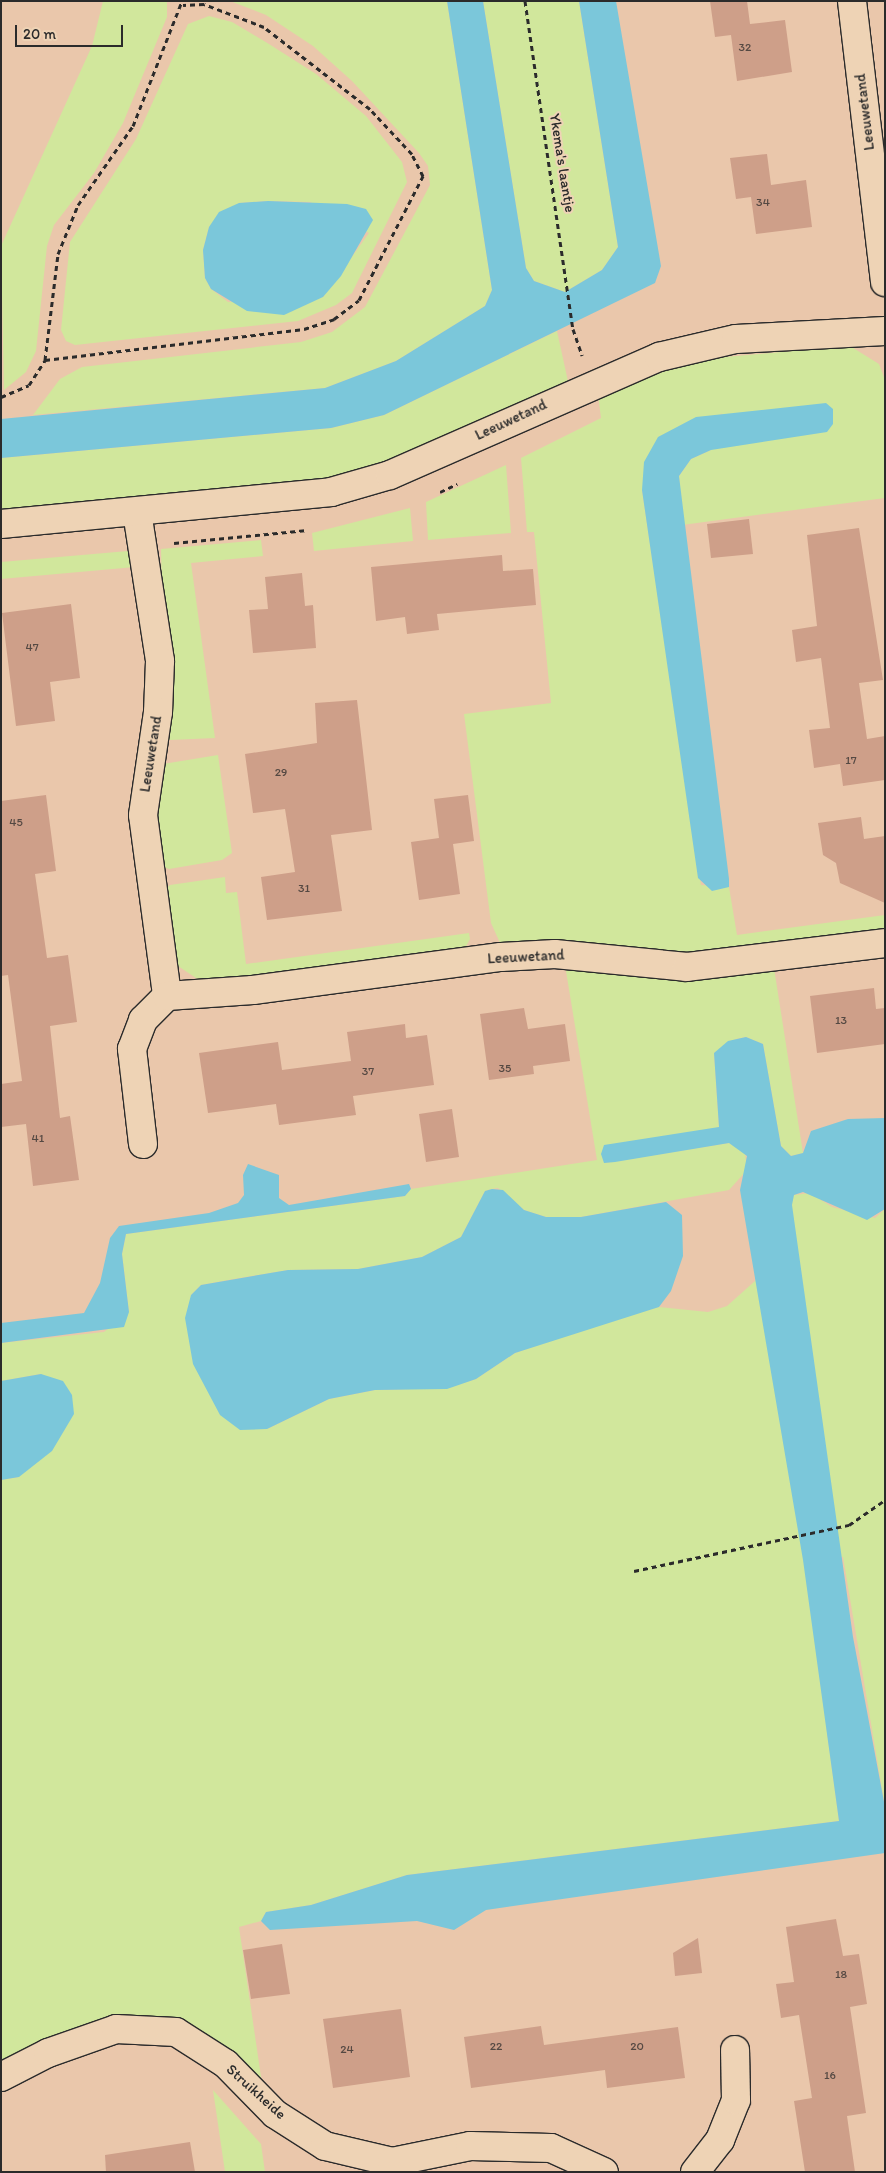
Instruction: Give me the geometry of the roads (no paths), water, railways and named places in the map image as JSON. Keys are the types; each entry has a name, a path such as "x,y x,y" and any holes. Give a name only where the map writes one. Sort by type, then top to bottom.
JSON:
{"street":[{"name":"Leeuwetand","path":"852,1 885,282"},
{"name":"Leeuwetand","path":"1,524 295,498 362,484 390,475 592,382 688,348 736,339 885,331"},
{"name":"Leeuwetand","path":"137,512 160,661 158,712 143,815 167,996 252,990 501,957 555,954 687,967 885,943"},
{"path":"143,1144 132,1049 143,1020 167,996"},
{"name":"Struikheide","path":"1,2077 48,2053 116,2029 176,2032 226,2064 275,2114 325,2146 392,2162 470,2146 551,2148 604,2172"},
{"path":"695,2172 720,2140 736,2100 735,2050"}],"water":[{"path":"447,1 483,1 526,268 534,281 565,292 602,270 618,247 579,1 616,1 661,266 655,283 384,415 331,428 1,458 1,419 325,388 396,361 485,306 492,290"},
{"path":"268,201 347,204 366,209 373,220 341,276 323,297 284,315 247,311 211,289 205,278 203,250 209,227 219,212 239,203"},
{"path":"826,403 833,409 833,424 827,432 711,450 691,459 679,476 729,879 729,887 712,891 698,878 642,490 644,462 658,437 696,417"},
{"path":"746,1037 763,1044 781,1146 791,1156 803,1153 811,1131 848,1119 885,1118 885,1209 867,1220 803,1192 794,1195 792,1205 853,1637 885,1807 885,1853 486,1910 454,1930 417,1921 270,1930 261,1921 266,1912 311,1905 407,1875 839,1821 803,1560 740,1190 747,1156 729,1143 604,1163 601,1154 604,1145 719,1127 714,1053 728,1041"},
{"path":"248,1164 279,1175 279,1198 289,1205 409,1184 411,1189 405,1196 126,1234 122,1254 129,1312 124,1327 1,1343 1,1323 84,1313 100,1283 110,1238 119,1226 209,1213 238,1203 244,1195 243,1175"},
{"path":"492,1189 503,1190 524,1210 546,1217 581,1217 666,1202 682,1215 683,1256 671,1291 659,1307 515,1353 476,1379 447,1389 375,1390 329,1399 267,1429 240,1430 220,1415 193,1364 185,1318 191,1295 201,1285 288,1270 358,1269 422,1257 461,1237 485,1191"},
{"path":"41,1374 63,1381 72,1395 74,1414 52,1451 19,1477 1,1480 1,1381"}]}
